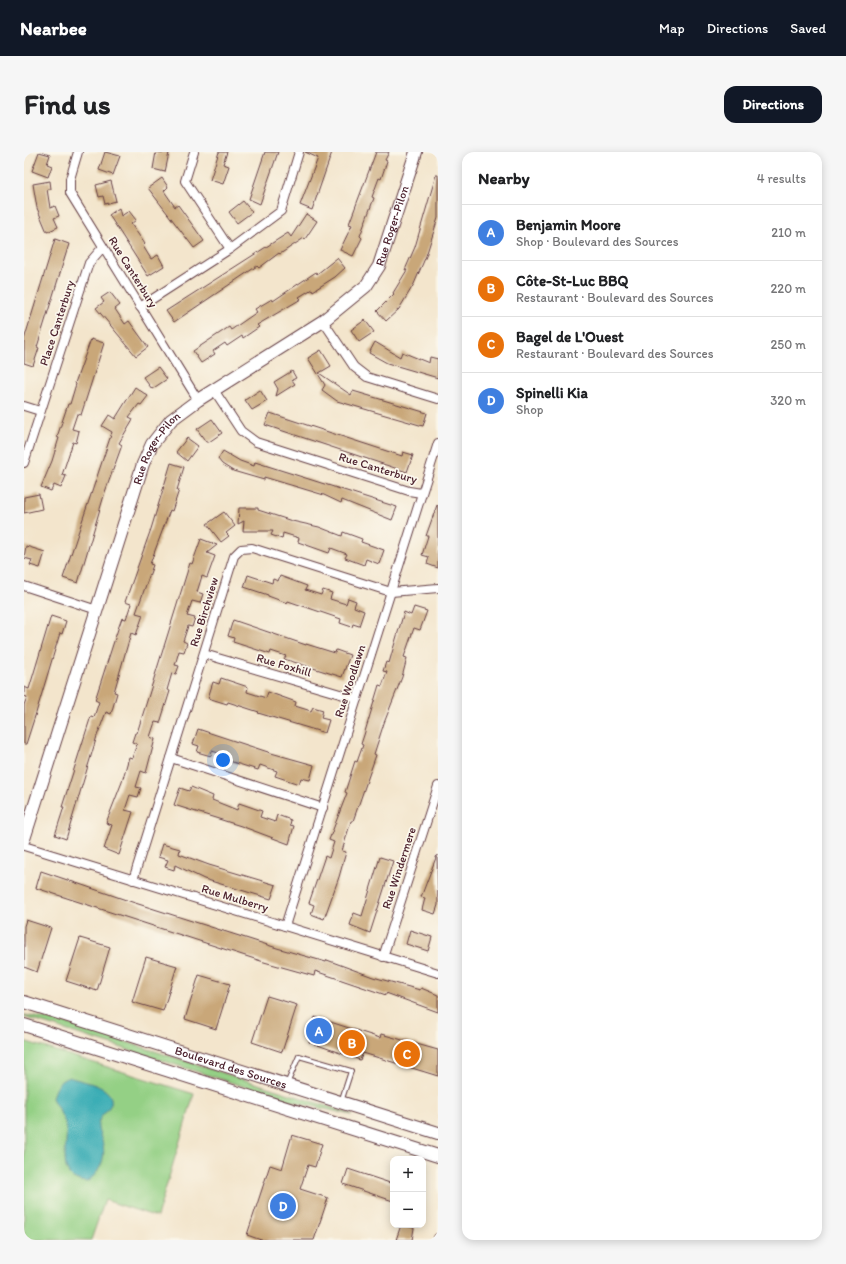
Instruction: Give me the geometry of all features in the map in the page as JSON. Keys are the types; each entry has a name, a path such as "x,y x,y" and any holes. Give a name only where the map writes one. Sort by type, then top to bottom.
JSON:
{"main road":[{"name":"Rue Roger-Pilon","path":"24,839 143,464 152,444 171,420 198,400 323,320 366,286 379,266 416,152"},
{"name":"Boulevard des Sources","path":"24,1002 438,1133"},
{"name":"Boulevard des Sources","path":"24,1025 438,1156"}],"street":[{"name":"Rue Canterbury","path":"78,152 70,179 70,193 198,400"},
{"path":"194,152 185,182 230,249"},
{"path":"140,307 230,249 280,211 299,152"},
{"name":"Place Canterbury","path":"24,463 89,262 103,247"},
{"path":"323,320 354,367 367,377 438,399"},
{"name":"Rue Canterbury","path":"214,390 241,431 256,442 409,491 421,493"},
{"path":"24,406 40,410"},
{"name":"Rue Woodlawn","path":"285,926 438,443"},
{"name":"Rue Birchview","path":"133,880 234,556 241,549 252,548 391,592 438,588"},
{"path":"24,586 97,610"},
{"name":"Rue Foxhill","path":"204,654 357,699"},
{"path":"171,758 322,808"},
{"name":"Rue Windermere","path":"383,957 438,786"},
{"name":"Rue Mulberry","path":"24,846 438,973"}],"lane":[{"path":"287,1085 299,1056 351,1072 341,1102"}],"green space":[{"path":"24,1015 76,1026 352,1115 290,1101 24,1017"},
{"path":"24,1041 194,1094 157,1217 105,1200 91,1240 24,1240"}],"water":[{"path":"69,1077 101,1088 109,1094 111,1098 108,1109 98,1124 98,1130 104,1151 101,1166 95,1175 87,1182 76,1180 70,1175 66,1168 65,1123 52,1098 54,1091 62,1080"}],"building":[{"path":"39,152 50,155 47,164 52,166 48,177 32,171"},
{"path":"105,152 120,156 113,175 99,170"},
{"path":"156,152 169,153 165,172 153,169"},
{"path":"219,152 227,152 223,164 229,166 223,184 210,180"},
{"path":"265,152 278,152 260,204 249,199"},
{"path":"305,152 332,152 312,210 300,205 318,158"},
{"path":"376,152 389,152 385,160 387,161 381,179 379,178 372,197 374,198 360,236 362,238 353,256 340,250 352,225 349,224"},
{"path":"436,175 438,175 438,218 426,256 414,284 399,309 386,321 377,311 394,294 393,293 407,270 405,270 415,247"},
{"path":"162,178 168,187 164,191 175,207 178,205 204,241 194,248 148,188"},
{"path":"50,181 51,189 47,189 50,208 55,206 59,216 54,218 58,227 47,232 37,208 33,184"},
{"path":"111,181 116,201 105,204 103,196 99,197 96,185"},
{"path":"243,201 252,212 237,223 229,212"},
{"path":"119,208 121,216 129,211 136,220 131,224 145,244 143,246 151,259 158,255 164,266 148,276 109,215"},
{"path":"306,214 317,221 305,239 304,238 280,254 279,253 259,268 257,266 174,322 166,311 288,233 291,237"},
{"path":"55,239 69,244 37,347 39,348 33,366 24,363 24,340"},
{"path":"337,258 345,268 335,277 313,291 312,289 299,297 301,299 257,325 259,327 243,338 242,336 227,346 225,343 213,351 215,354 201,363 193,351 229,327 231,330 257,312 255,309 272,299 273,301 316,272 317,274"},
{"path":"110,292 120,305 115,309 125,324 129,321 148,347 136,356 96,308 104,302 101,298"},
{"path":"365,320 374,332 359,342 351,330"},
{"path":"91,339 104,343 81,415 77,414 72,429 79,431 76,443 73,442 62,475 66,476 61,488 54,485 51,491 41,487 52,461 59,438 57,437 68,404 70,404 76,384 75,383"},
{"path":"375,342 400,357 402,352 429,363 430,357 438,359 438,378 387,363 369,353"},
{"path":"321,350 331,366 319,373 351,395 353,391 427,413 423,426 337,401 322,390 325,385 308,358"},
{"path":"158,367 167,379 152,389 143,377"},
{"path":"292,371 296,378 292,380 295,384 276,396 278,389 274,382"},
{"path":"135,387 148,396 141,405 139,404 129,417 133,419 119,443 122,445 105,492 78,583 63,578 112,432 102,426 109,415 115,419"},
{"path":"260,390 267,401 252,410 245,400"},
{"path":"270,413 402,456 403,452 413,455 407,472 265,425"},
{"path":"212,419 222,433 209,442 206,442 197,429"},
{"path":"187,438 198,446 187,461 176,452"},
{"path":"223,451 240,461 254,466 255,462 397,507 392,520 342,500 341,503 324,495 264,477 264,480 233,471 222,464 218,459"},
{"path":"171,463 184,467 177,490 179,490 150,564 153,565 136,613 143,615 136,635 131,633 114,692 117,693 111,714 106,712 97,736 66,839 55,835 64,807 62,807 91,716 94,717 99,702 95,700 118,629 122,618 126,619 131,604 125,602 151,529"},
{"path":"39,494 42,509 24,513 24,497"},
{"path":"437,505 438,568 427,564 429,557 422,555 428,536 426,536"},
{"path":"239,508 258,508 258,510 292,521 319,527 342,536 343,532 362,539 361,542 384,550 379,564 366,559 364,565 345,558 347,554 331,548 329,553 298,542 299,538 283,533 282,539 271,535 273,531 243,531 244,521 238,524"},
{"path":"224,512 235,526 226,533 229,536 221,542 207,524"},
{"path":"201,539 217,545 207,553 215,556 207,578 202,576 197,592 203,594 200,603 192,601 187,616 195,618 192,627 188,626 183,641 187,643 184,652 179,651 175,665 179,666 176,674 172,673 167,690 170,691 160,723 155,722 150,737 155,739 146,773 141,771 136,787 141,788 138,797 130,795 125,810 133,812 119,855 104,849 112,825 106,823 122,782 129,757 132,758 137,744 132,742 135,733 137,733 190,563 192,564"},
{"path":"26,546 45,552 40,568 30,565 32,560 24,558"},
{"path":"248,575 272,583 273,579 278,581 280,576 307,586 305,590 321,595 323,590 332,593 330,599 346,604 348,598 356,601 354,607 364,611 359,626 353,624 352,627 340,623 341,619 288,601 287,603 244,587"},
{"path":"414,607 427,611 420,630 414,628 404,657 407,658 402,677 384,723 374,754 376,755 353,821 351,821 342,851 346,852 324,919 311,914 314,905 309,903 325,856 329,858 334,842 329,840 347,793 345,792 355,761 357,762 363,745 361,744 379,685 382,686 387,672 383,671 386,662 389,663 404,612 411,615"},
{"path":"51,616 66,621 62,634 60,633 26,744 24,744 24,705 27,697 24,696 24,687 29,689"},
{"path":"233,620 306,645 335,653 336,650 350,655 342,677 284,659 286,656 271,651 270,654 233,642 234,638 228,636"},
{"path":"221,678 248,687 247,692 266,698 268,692 296,702 295,706 311,711 313,707 323,710 321,718 329,720 325,733 258,713 259,712 228,702 227,704 208,698 213,682 219,684"},
{"path":"198,729 271,753 314,765 310,780 301,778 299,784 275,776 277,771 260,765 258,770 226,760 228,756 212,751 211,756 197,752 199,746 193,744"},
{"path":"191,787 213,796 212,800 237,810 239,803 262,811 260,817 275,822 277,815 291,820 290,825 294,826 289,844 241,826 174,805 180,788 189,791"},
{"path":"162,844 180,849 179,854 209,865 276,885 271,899 204,879 175,865 174,870 165,867 168,860 158,857"},
{"path":"437,855 438,905 435,914 422,910 425,898 421,897"},
{"path":"380,857 393,861 370,933 350,925 354,913 362,916"},
{"path":"41,871 132,902 277,948 326,962 327,960 373,977 420,990 421,988 438,995 438,1012 386,993 386,995 315,971 314,976 264,962 36,888"},
{"path":"26,920 51,928 37,972 24,967 24,926"},
{"path":"410,930 432,937 428,951 406,944"},
{"path":"80,938 110,947 97,991 66,981"},
{"path":"146,957 177,966 163,1011 132,1002"},
{"path":"199,975 230,984 216,1029 185,1019"},
{"path":"267,996 297,1005 282,1052 252,1042"},
{"path":"315,1017 380,1038 381,1034 438,1050 438,1076 363,1053 360,1060 309,1042"},
{"path":"292,1135 322,1144 315,1167 308,1165 300,1189 328,1198 314,1240 261,1240 247,1235 270,1165 282,1169"},
{"path":"348,1169 390,1183 390,1200 343,1184"},
{"path":"400,1228 414,1228 412,1240 396,1240"}],"place":[{"name":"Benjamin Moore","path":"319,1031"},
{"name":"Côte-St-Luc BBQ","path":"352,1043"},
{"name":"Bagel de L'Ouest","path":"407,1054"},
{"name":"Spinelli Kia","path":"283,1206"}]}
